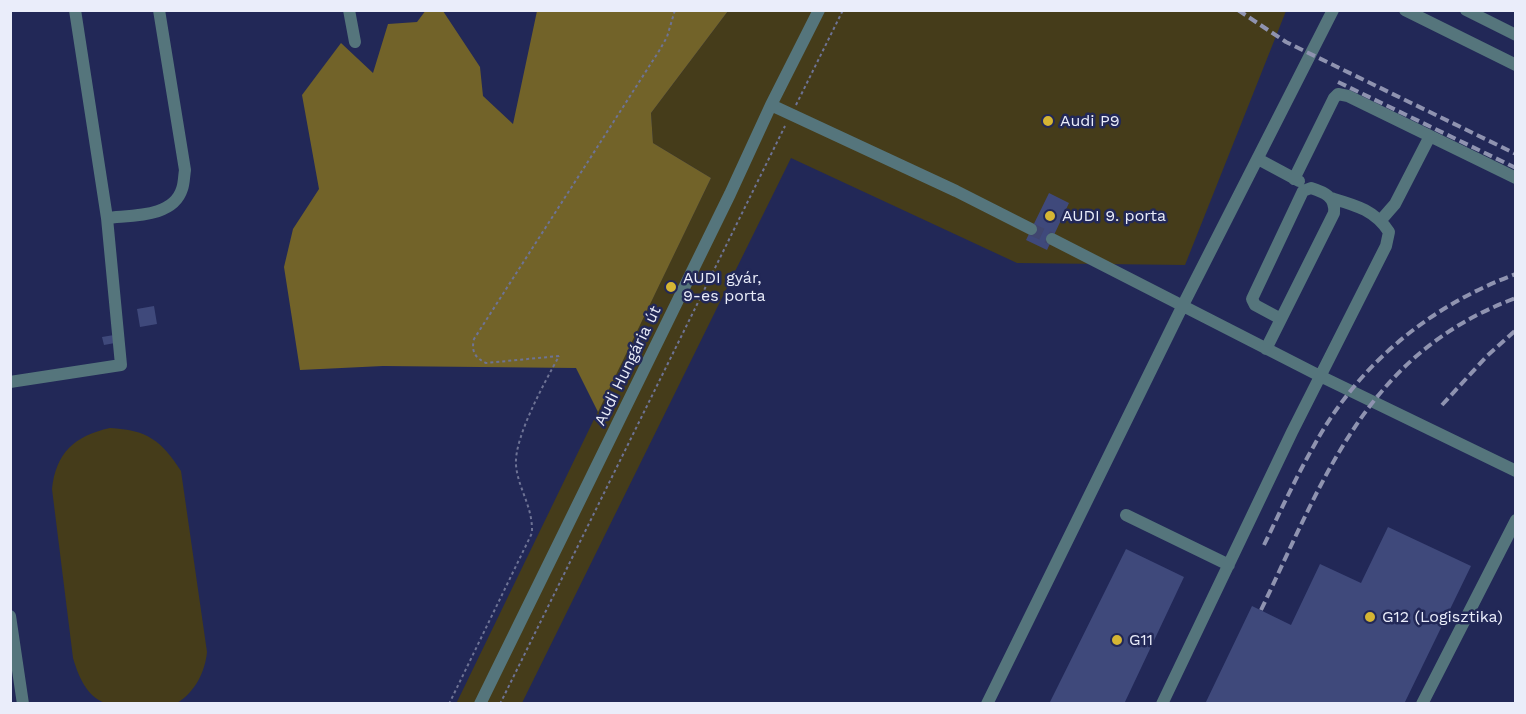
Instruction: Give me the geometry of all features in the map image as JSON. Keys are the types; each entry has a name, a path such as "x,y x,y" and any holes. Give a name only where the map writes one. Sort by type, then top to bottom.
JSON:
{"street":[{"path":"10,382 121,365 107,218 75,10"},
{"path":"107,218 161,211 173,203 182,191 185,170 159,10"},
{"path":"349,10 355,42"},
{"name":"Audi Hungária út","path":"480,704 819,10"},
{"path":"987,704 1183,305 1333,10"},
{"path":"1405,10 1515,65"},
{"path":"1466,10 1515,33"},
{"path":"1294,179 1338,94 1348,96 1515,178"},
{"path":"771,105 957,191 1031,229"},
{"path":"1381,220 1395,204 1430,136"},
{"path":"1162,704 1320,376 1386,246 1389,232 1381,220 1363,208 1331,198 1257,159"},
{"path":"1281,319 1255,305 1252,299 1303,191 1311,188"},
{"path":"1266,349 1334,213 1335,205 1331,198"},
{"path":"1052,239 1266,349 1515,471"},
{"path":"1125,515 1229,565"},
{"path":"1422,704 1515,520"},
{"path":"10,616 23,704"}],"path":[{"path":"449,704 532,533 533,518 518,473 517,451 522,434 559,356 486,363 474,354 472,346 474,339 667,37 675,10"},
{"path":"500,704 843,10"}],"shaded area":[{"path":"426,10 443,11 480,67 483,96 513,124 537,11 728,11 651,113 653,143 711,178 598,412 576,368 383,366 300,370 284,267 293,229 319,189 302,95 341,43 373,73 388,24 417,22"},
{"path":"728,11 1286,11 1185,265 1017,263 791,158 522,703 456,704 711,178 653,143 651,113"},
{"path":"110,428 134,431 152,439 167,451 181,471 207,652 198,681 177,703 128,705 110,704 98,700 80,678 73,658 52,489 54,476 63,456 77,441 97,431"}],"building":[{"name":"AUDI 9. porta","path":"1049,193 1069,203 1047,250 1026,240"},
{"path":"154,306 157,324 140,327 137,309"},
{"path":"114,335 115,343 104,345 102,337"},
{"name":"G12 (Logisztika)","path":"1388,527 1471,566 1404,704 1205,704 1252,606 1291,625 1320,564 1361,583"},
{"name":"G11","path":"1126,549 1184,577 1124,704 1049,704"}],"tunnel":[{"path":"1031,229 1052,239"}],"railway":[{"path":"1238,10 1286,42 1516,154"},
{"path":"1338,82 1516,168"},
{"path":"1264,545 1316,442 1334,413 1376,362 1427,320 1455,302 1516,274"},
{"path":"1261,610 1330,468 1356,426 1386,386 1422,352 1465,322 1516,298"},
{"path":"1442,405 1487,356 1516,330"}],"place":[{"name":"Audi P9","path":"1048,121"},
{"name":"AUDI 9. porta","path":"1050,216"},
{"name":"AUDI gyár, 9-es porta","path":"671,287"},
{"name":"G12 (Logisztika)","path":"1370,617"},
{"name":"G11","path":"1117,640"}]}
